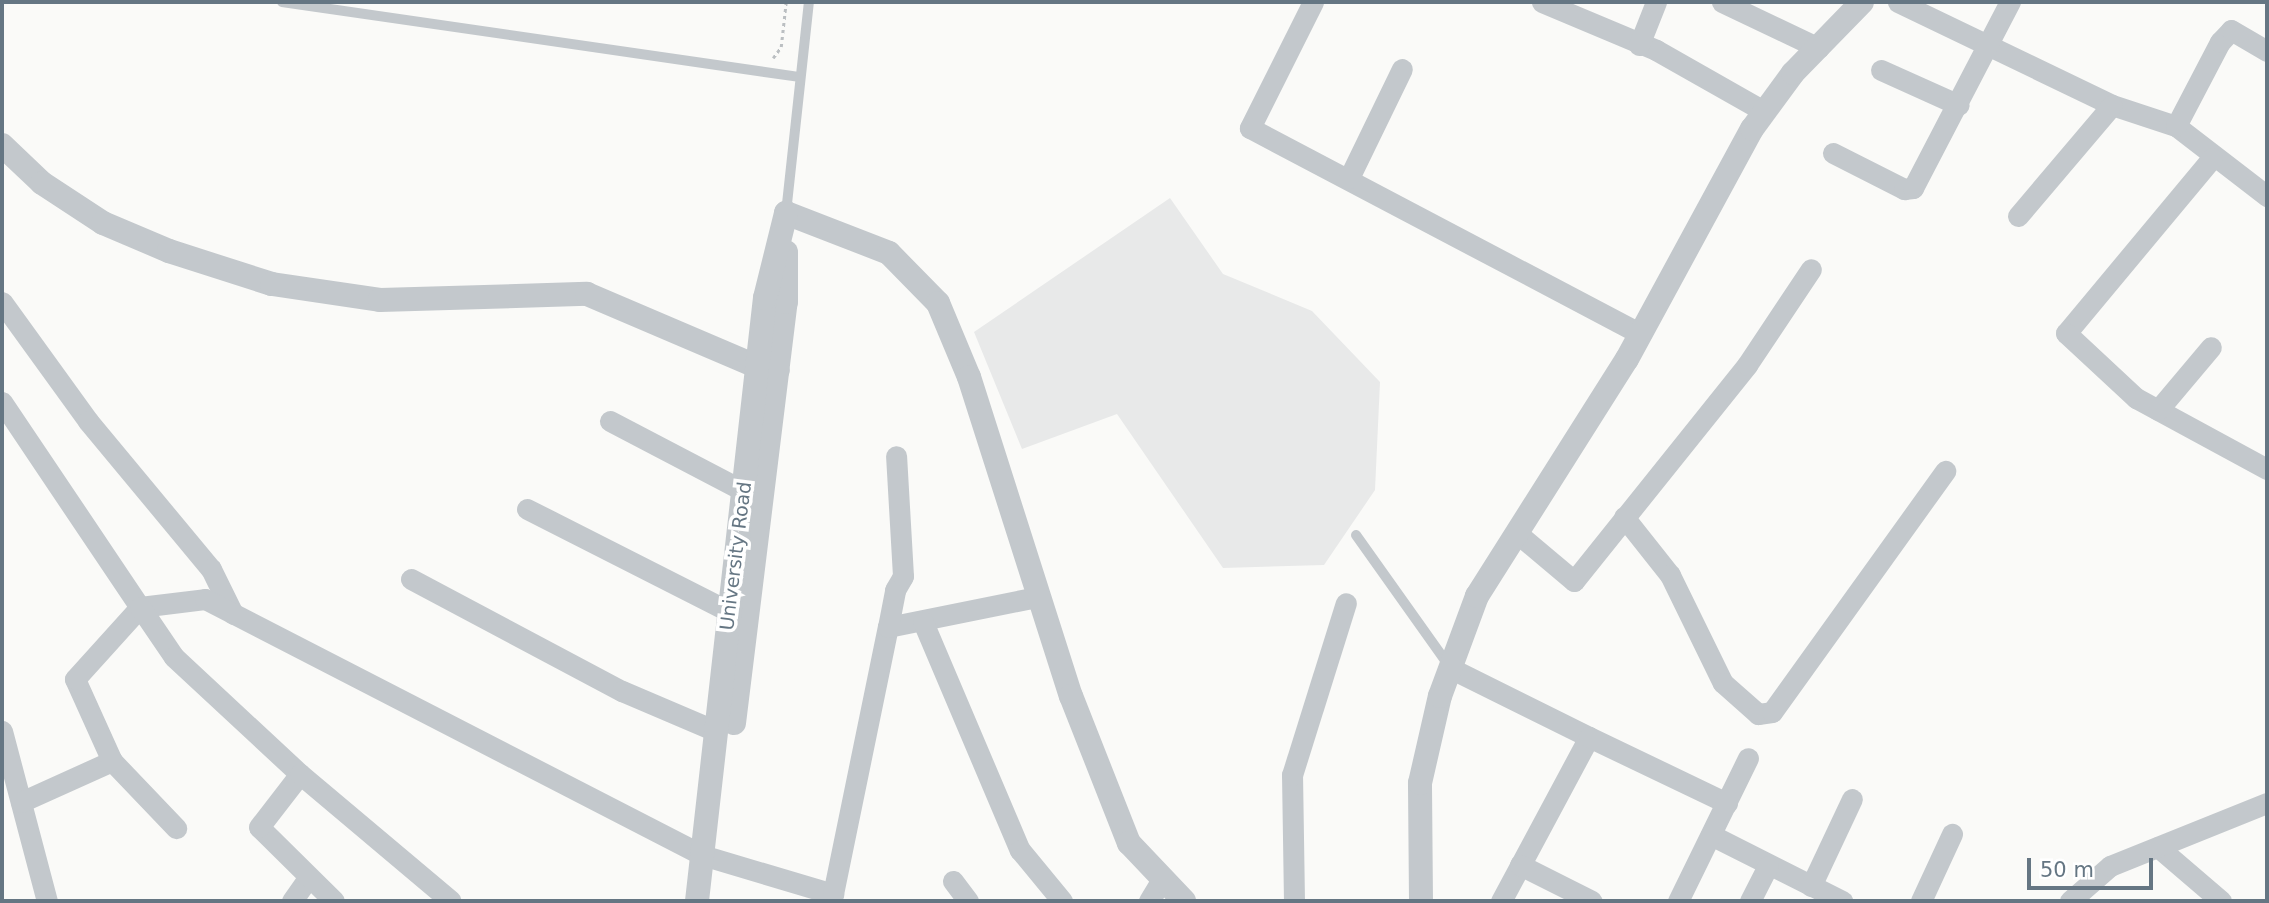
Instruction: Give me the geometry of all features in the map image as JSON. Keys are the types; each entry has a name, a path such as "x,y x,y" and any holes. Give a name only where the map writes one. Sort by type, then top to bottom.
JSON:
{"street":[{"path":"1313,2 1250,128 1641,334"},
{"path":"1542,2 1639,46 1656,50 1765,112"},
{"path":"1639,46 1656,2"},
{"path":"1721,2 1819,48"},
{"path":"1421,901 1420,783 1450,668 1477,596 1641,334 1765,112 1862,2"},
{"path":"1898,2 2112,105 2176,126 2212,158 2267,196"},
{"path":"1833,153 1904,189 1913,188 1959,105 2010,2"},
{"path":"2176,126 2220,42 2231,30 2266,49"},
{"path":"1349,178 1402,69"},
{"path":"1881,70 1959,105"},
{"path":"2018,216 2112,105"},
{"path":"2,145 42,183 103,223 169,251 272,284 380,300 587,294 768,369"},
{"path":"2212,158 2066,334 2136,398 2267,469"},
{"path":"2,166 39,199 89,229 165,266 266,294 385,312 606,300"},
{"path":"786,213 889,253 938,303 969,377 1037,597 1129,843 1184,901"},
{"name":"University Road","path":"712,901 709,858 716,731 744,491 768,369 786,302 786,213"},
{"path":"1518,534 1574,581 1747,365 1811,269"},
{"path":"2,302 88,421 211,569 233,614"},
{"path":"2158,410 2211,347"},
{"name":"University Road","path":"697,901 709,858 768,369"},
{"path":"2,402 174,657 300,775 451,901"},
{"path":"610,421 744,491"},
{"path":"176,828 112,761 75,679 140,607 205,599 709,858 834,897 895,590 903,576 896,456"},
{"path":"1624,517 1670,575 1723,683 1758,714 1772,712 1945,471"},
{"path":"527,509 730,612"},
{"path":"411,579 622,691 716,731"},
{"path":"888,627 1037,597"},
{"path":"1294,901 1292,775 1346,603"},
{"path":"923,622 1020,850 1062,901"},
{"path":"1450,668 1727,803"},
{"path":"2,731 47,901"},
{"path":"1501,901 1588,737"},
{"path":"1678,901 1748,758"},
{"path":"21,802 112,761"},
{"path":"300,775 259,827 334,901"},
{"path":"1811,886 1852,799"},
{"path":"2070,901 2110,866 2267,803"},
{"path":"1921,901 1952,834"},
{"path":"1711,835 1842,901"},
{"path":"2158,847 2221,901"},
{"path":"1520,865 1592,901"},
{"path":"1750,901 1768,866"},
{"path":"292,901 309,877"},
{"path":"1149,901 1162,878"},
{"path":"953,881 968,901"}],"lane":[{"path":"282,2 799,77"},
{"name":"University Road","path":"786,213 799,77 810,2"},
{"path":"1356,535 1450,668"}],"shaded area":[{"path":"1170,198 1223,274 1312,311 1380,382 1375,490 1324,565 1223,568 1117,414 1022,449 974,332"}]}
